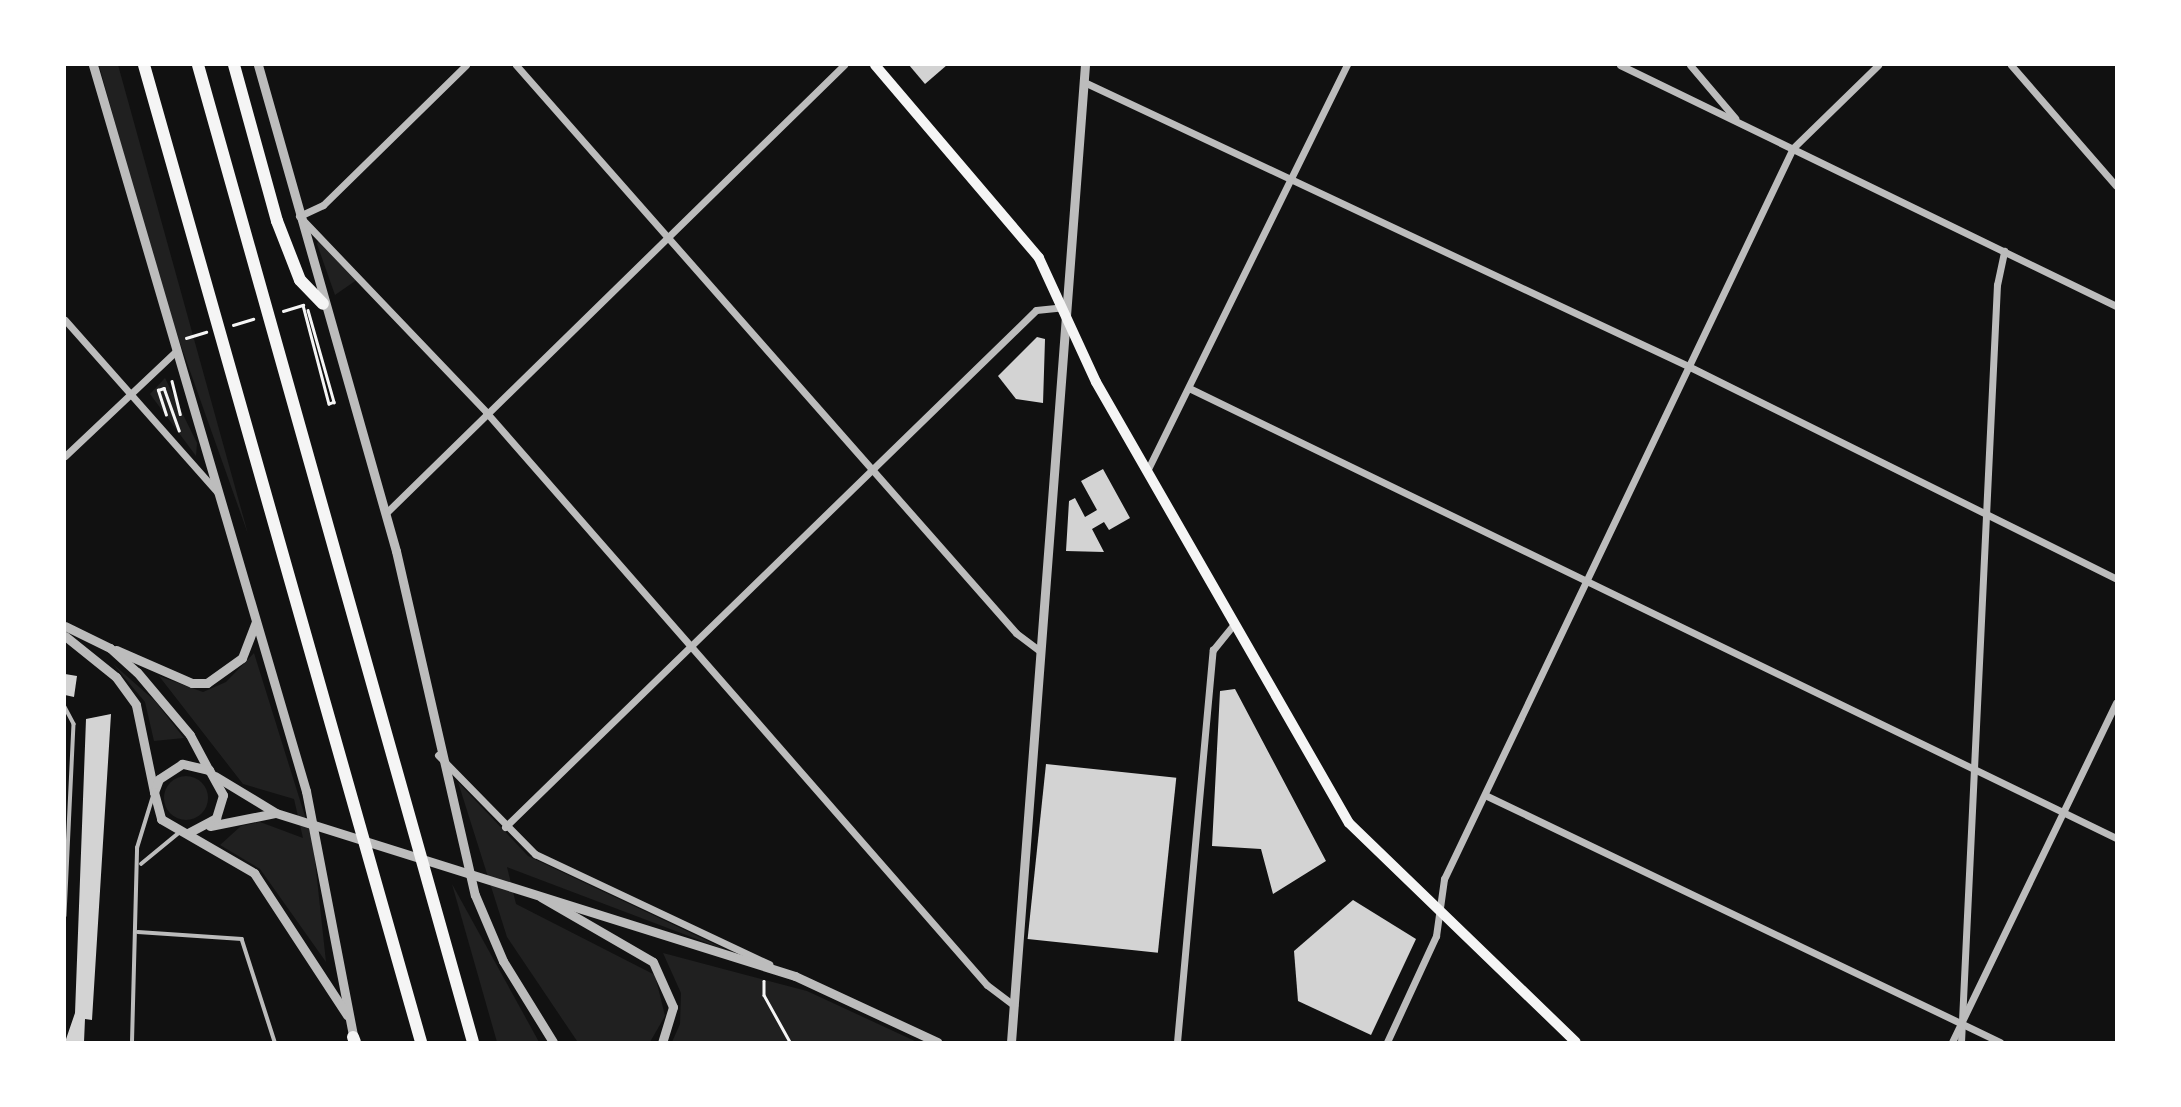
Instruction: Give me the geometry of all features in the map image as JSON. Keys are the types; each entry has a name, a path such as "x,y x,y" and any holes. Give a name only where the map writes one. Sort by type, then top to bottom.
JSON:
{"highway":[{"path":"144,65 421,1042"},
{"path":"198,65 473,1042"},
{"path":"234,65 277,221 300,280 323,304"}],"main road":[{"path":"875,65 1023,237 1064,307 1096,382 1233,625 1349,822 1576,1042"}],"street":[{"path":"93,65 179,350 325,865 354,1040"},
{"path":"258,65 323,304 386,513 438,755 475,895 503,961 553,1042"},
{"path":"299,216 323,205 466,65"},
{"path":"516,65 1016,634 1041,652"},
{"path":"386,513 486,412 844,65"},
{"path":"1011,1042 1064,307 1085,65"},
{"path":"1147,471 1191,389 1347,65"},
{"path":"1620,65 1737,119 2116,306"},
{"path":"1690,65 1737,119"},
{"path":"1387,1042 1436,936 1444,879 1487,796 1793,148 1878,65"},
{"path":"2011,65 2116,186"},
{"path":"1084,82 1292,177 1688,366 2116,578"},
{"path":"299,216 486,412 987,985 1014,1005"},
{"path":"1961,1042 1987,514 2004,251"},
{"path":"505,827 1036,310 1064,307"},
{"path":"65,320 218,493"},
{"path":"65,456 179,350"},
{"path":"1191,389 1975,766 2116,838"},
{"path":"65,626 192,684 206,683 242,658 256,620"},
{"path":"1177,1042 1213,650 1233,625"},
{"path":"65,636 116,677 136,705 161,819 254,873 350,1020"},
{"path":"110,648 175,714 212,773 222,807 208,827"},
{"path":"1952,1042 2116,703"},
{"path":"438,755 505,827 548,860 937,1042"},
{"path":"154,794 169,769 182,764 212,773 279,814 518,886 699,950 795,976"},
{"path":"1487,796 2000,1042"},
{"path":"184,832 279,814"},
{"path":"518,886 653,962 673,1007 662,1042"},
{"path":"539,1019 561,1042"}],"lane":[{"path":"65,707 74,724 65,916"},
{"path":"132,1042 141,864 140,829 154,794"},
{"path":"141,864 184,832"},
{"path":"138,932 242,939 275,1042"}],"path":[{"path":"276,313 303,306 329,404 334,402 308,309 323,304"},
{"path":"224,327 263,316"},
{"path":"179,350 185,338 211,331"},
{"path":"156,424 167,414 158,390 164,388 182,436 188,433 170,388 174,375"},
{"path":"764,981 764,995 790,1042"}],"shaded area":[{"path":"99,65 118,65 248,534 163,295"},
{"path":"319,238 358,279 335,295 317,244"},
{"path":"165,378 197,443 196,456 150,394"},
{"path":"254,653 313,842 326,962 260,869 220,845 241,826 260,822 303,838 294,799 243,784 159,676 203,692 226,682"},
{"path":"113,664 155,701 184,738 154,741 145,702"},
{"path":"186,776 195,777 202,782 207,789 207,807 202,814 195,819 186,820 177,819 170,814 165,807 164,798 165,789 170,782 177,777"},
{"path":"458,782 528,856 731,952 507,867 516,904 655,975 665,1016 650,1042 577,1041 507,937"},
{"path":"452,884 539,1042 497,1042"},
{"path":"663,953 807,991 917,1042 672,1042 680,1024 681,993"}],"building":[{"path":"909,65 947,65 925,84"},
{"path":"1037,337 1045,339 1043,403 1016,399 998,376"},
{"path":"1103,469 1130,518 1109,530 1104,522 1092,529 1104,552 1066,551 1069,501 1075,498 1085,517 1097,510 1081,481"},
{"path":"65,674 77,676 74,697 65,695"},
{"path":"1235,689 1326,861 1273,894 1261,849 1212,846 1220,691"},
{"path":"111,714 92,1020 85,1019 84,1042 65,1042 75,1013 86,719"},
{"path":"1046,764 1176,778 1158,953 1028,939"},
{"path":"1353,900 1416,939 1371,1035 1298,1001 1294,951"}]}
